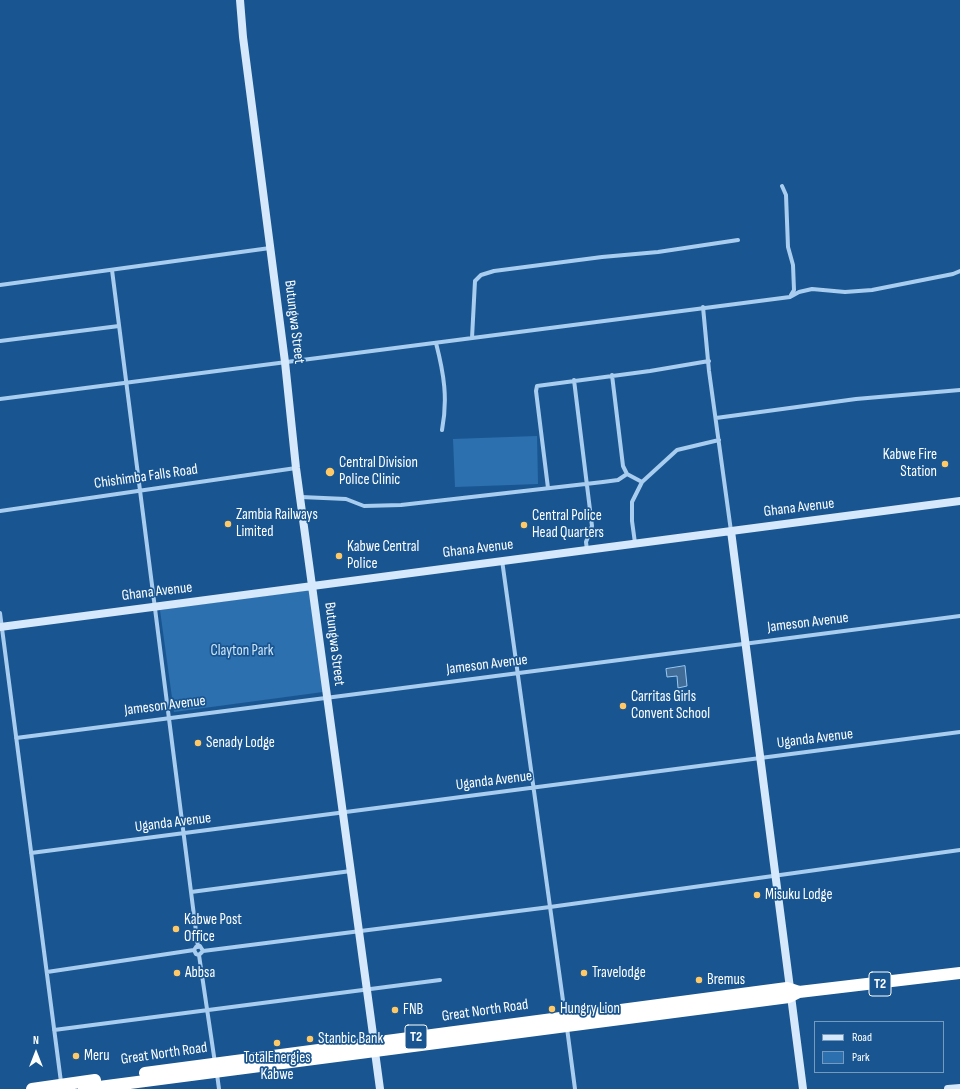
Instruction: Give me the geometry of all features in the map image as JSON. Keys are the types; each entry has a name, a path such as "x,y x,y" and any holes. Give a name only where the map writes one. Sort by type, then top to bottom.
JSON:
{"highway":[{"name":"Great North Road","path":"84,1089 295,1057 793,992 960,973"},
{"name":"Great North Road","path":"32,1089 216,1068"}],"main road":[{"name":"Butungwa Street","path":"240,0 243,38 285,362 296,468 326,697 352,871 380,1089"},
{"name":"Ghana Avenue","path":"1,627 960,501"},
{"path":"731,531 775,876 793,992 803,1089"},
{"path":"948,1089 960,1088"}],"street":[{"path":"782,186 786,192 788,247 793,265 794,290 790,297"},
{"path":"472,338 475,281 481,274 602,257 658,252 738,240"},
{"path":"0,285 270,248"},
{"path":"112,270 191,892 196,954 199,955 219,1089"},
{"path":"0,399 703,307 790,297 799,292 812,289 845,292 872,290 953,274 960,271"},
{"path":"703,307 731,531"},
{"path":"0,341 119,326"},
{"path":"436,343 441,362 446,400 442,430"},
{"path":"548,488 536,389 540,385 650,371 709,361"},
{"path":"612,375 623,466 627,474 642,482"},
{"path":"574,380 592,526 586,542 587,550"},
{"path":"716,418 856,399 960,390"},
{"path":"635,543 632,521 632,502 642,482 677,450 719,440"},
{"name":"Chishimba Falls Road","path":"0,511 296,468"},
{"path":"301,497 346,499 364,506 401,505 618,480 627,474"},
{"path":"502,560 576,1089"},
{"path":"0,613 62,1085"},
{"name":"Jameson Avenue","path":"16,738 960,616"},
{"name":"Uganda Avenue","path":"31,853 960,732"},
{"path":"199,955 203,951 550,907 960,850"},
{"path":"191,892 352,871"},
{"path":"47,972 201,947 203,951"},
{"path":"54,1030 367,988 440,980"}],"green space":[{"path":"537,436 538,484 455,487 453,439"},
{"name":"Clayton Park","path":"309,590 323,692 174,712 160,610"}],"shaded area":[{"path":"685,666 687,686 678,688 677,676 667,677 666,669"}],"place":[{"name":"Kabwe Fire Station","path":"945,464"},
{"name":"Central Division Police Clinic","path":"330,472"},
{"name":"Zambia Railways Limited","path":"228,524"},
{"name":"Central Police Head Quarters","path":"524,525"},
{"name":"Kabwe Central Police","path":"339,556"},
{"name":"Carritas Girls Convent School","path":"623,706"},
{"name":"Senady Lodge","path":"198,743"},
{"name":"Misuku Lodge","path":"757,895"},
{"name":"Kabwe Post Office","path":"176,929"},
{"name":"Abbsa","path":"177,973"},
{"name":"Travelodge","path":"584,973"},
{"name":"Bremus","path":"699,980"},
{"name":"Hungry Lion","path":"552,1009"},
{"name":"FNB","path":"395,1010"},
{"name":"Stanbic Bank","path":"310,1039"},
{"name":"TotalEnergies Kabwe","path":"277,1043"},
{"name":"Meru","path":"76,1056"}]}
